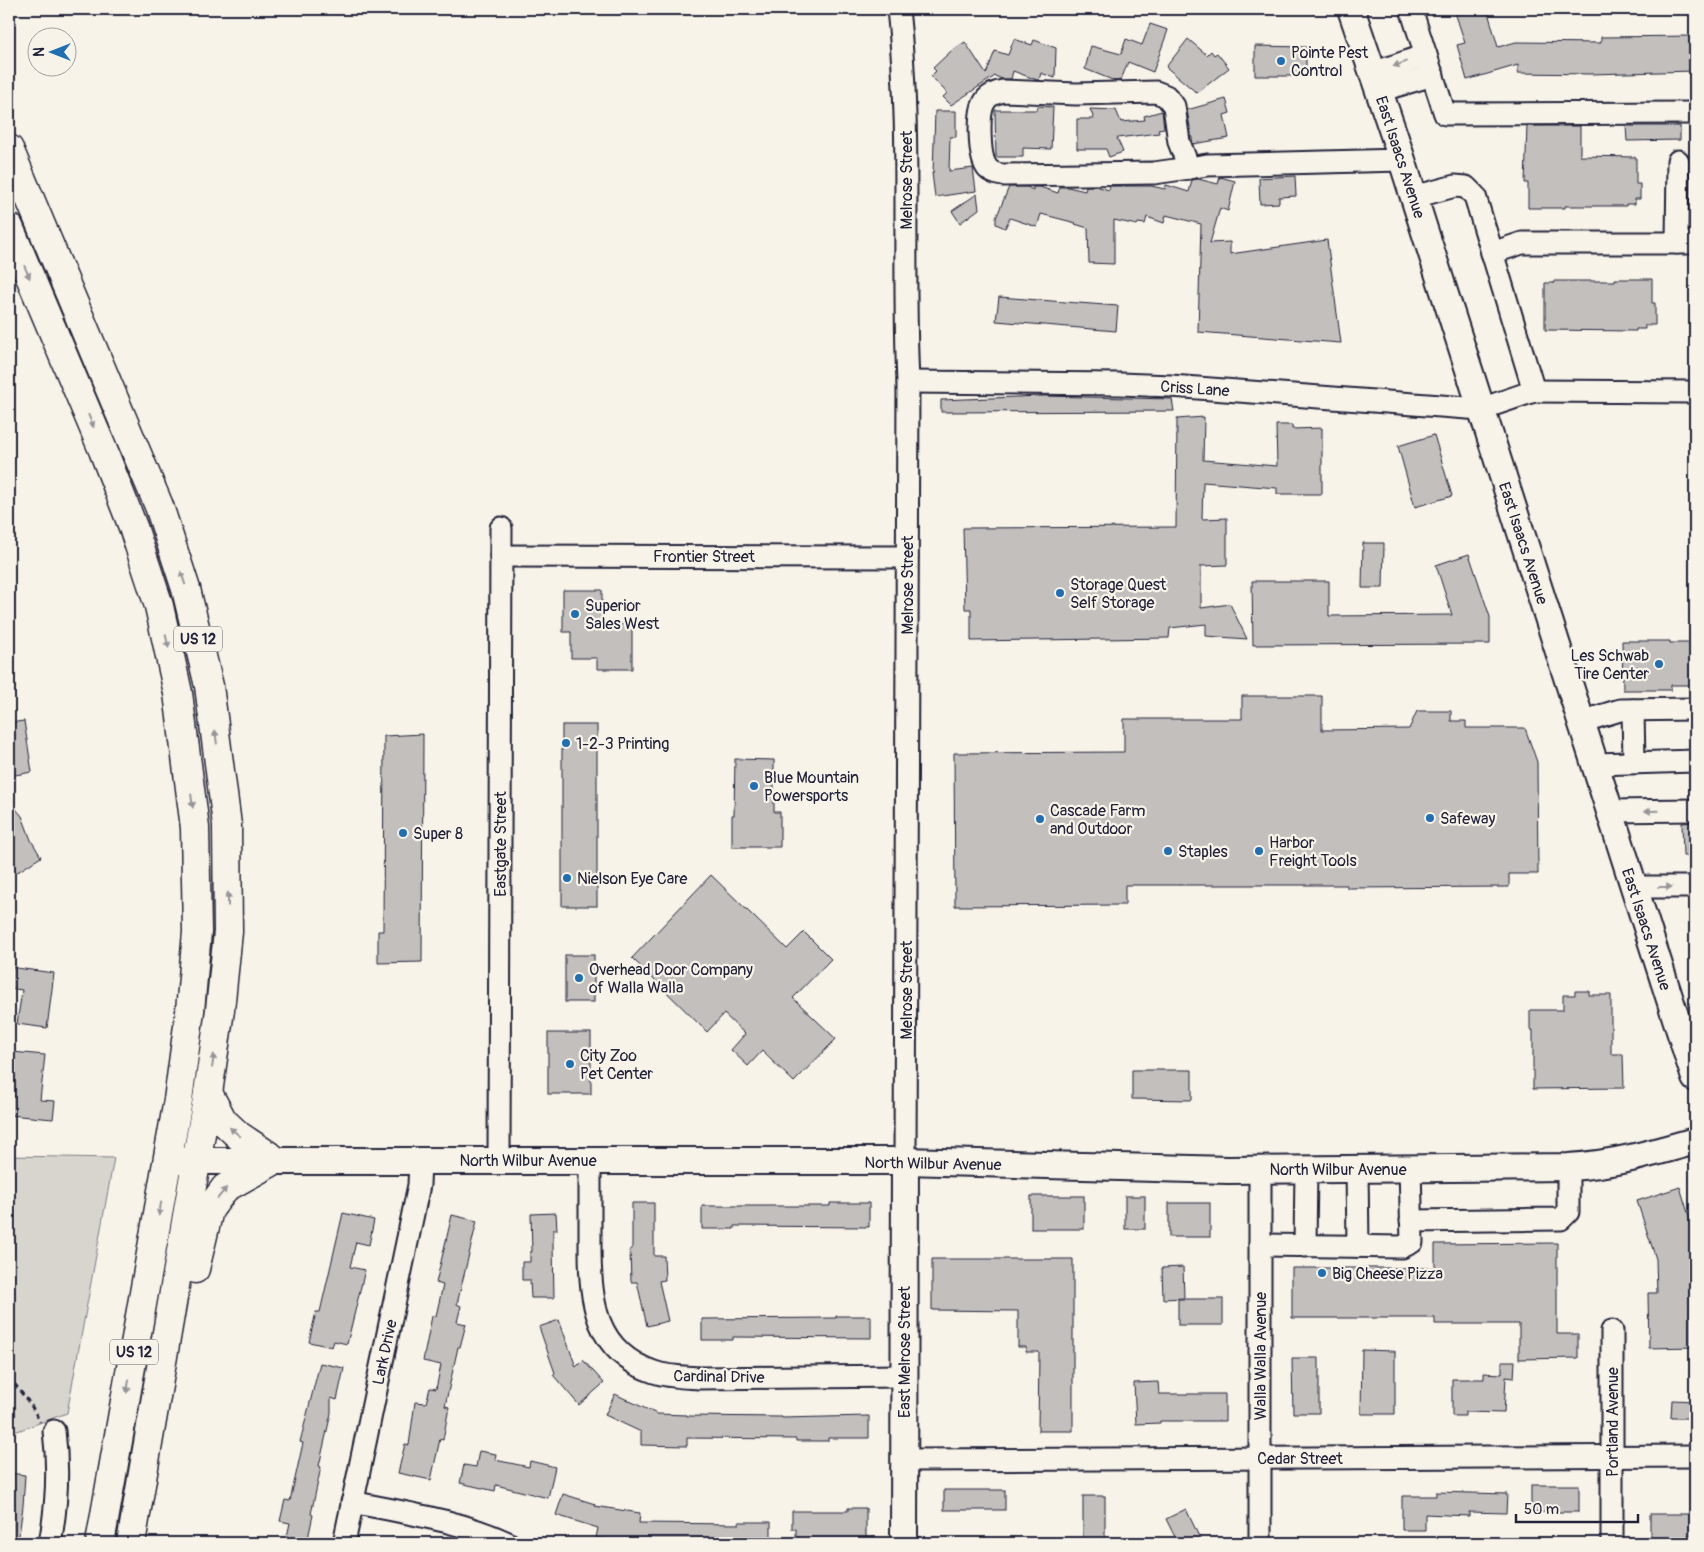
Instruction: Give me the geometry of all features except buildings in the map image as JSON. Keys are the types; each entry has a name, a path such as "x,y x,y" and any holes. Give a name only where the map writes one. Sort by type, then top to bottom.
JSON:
{"highway":[{"name":"US 12","path":"9,149 159,506 186,589 209,686 227,825 228,932 220,1010 208,1093 131,1543"},
{"name":"US 12","path":"9,227 103,450 133,527 159,606 178,693 195,828 197,932 190,1011 168,1161 100,1543"},
{"path":"140,1492 209,1210 225,1188 275,1160 222,1121 208,1093"}],"main road":[{"name":"East Isaacs Avenue","path":"1351,9 1414,197 1695,1078"},
{"name":"North Wilbur Avenue","path":"168,1161 905,1161 1228,1170 1568,1167 1586,1166 1624,1159 1695,1141"},
{"name":"East Melrose Street","path":"904,1543 905,1161"}],"street":[{"name":"Melrose Street","path":"898,9 903,58 906,125 906,334 908,382 905,1161"},
{"path":"1411,9 1445,114 1695,113"},
{"path":"1376,82 1426,55"},
{"path":"1376,82 1433,75"},
{"path":"1189,168 1183,157 1179,142 1174,106 1166,96 1156,92 1076,94 1003,91 989,96 981,113 981,155 986,167 994,173 1003,175 1154,173 1189,168 1207,165 1402,160"},
{"path":"1492,253 1522,243 1686,243 1678,162"},
{"path":"1414,197 1455,186 1466,187 1476,196 1534,391"},
{"name":"Criss Lane","path":"908,382 1171,386 1481,409"},
{"path":"1481,409 1534,391 1695,392"},
{"name":"Eastgate Street","path":"499,1160 501,528"},
{"name":"Frontier Street","path":"501,556 907,556"},
{"path":"1581,722 1620,710 1695,709"},
{"path":"1633,710 1634,762"},
{"path":"1595,764 1695,761"},
{"path":"1610,811 1695,810"},
{"path":"1634,886 1695,887"},
{"name":"Lark Drive","path":"344,1543 419,1185 420,1160"},
{"name":"Cardinal Drive","path":"590,1160 590,1278 593,1303 599,1323 609,1341 623,1355 638,1365 655,1372 673,1376 699,1378 904,1376"},
{"path":"1411,1221 1561,1219 1568,1212 1568,1167"},
{"path":"1260,1245 1402,1247 1412,1242 1410,1168"},
{"path":"1356,1169 1358,1246"},
{"name":"Walla Walla Avenue","path":"1260,1170 1260,1543"},
{"path":"1305,1246 1306,1170"},
{"name":"Portland Avenue","path":"1612,1331 1612,1543"},
{"path":"50,1543 57,1498 57,1452 54,1431"},
{"name":"Cedar Street","path":"904,1460 1695,1456"},
{"path":"352,1502 460,1524 508,1543"}],"path":[{"path":"9,1377 31,1405"}],"shaded area":[{"path":"9,1156 114,1158 67,1413 9,1434"}],"place":[{"name":"Pointe Pest Control","path":"1281,61"},
{"name":"Storage Quest Self Storage","path":"1060,593"},
{"name":"Superior Sales West","path":"575,614"},
{"name":"Les Schwab Tire Center","path":"1659,664"},
{"name":"1-2-3 Printing","path":"566,743"},
{"name":"Blue Mountain Powersports","path":"754,786"},
{"name":"Safeway","path":"1430,818"},
{"name":"Cascade Farm and Outdoor","path":"1040,819"},
{"name":"Super 8","path":"403,833"},
{"name":"Staples","path":"1168,851"},
{"name":"Harbor Freight Tools","path":"1259,851"},
{"name":"Nielson Eye Care","path":"567,878"},
{"name":"Overhead Door Company of Walla Walla","path":"579,978"},
{"name":"City Zoo Pet Center","path":"570,1064"},
{"name":"Big Cheese Pizza","path":"1322,1273"}]}
